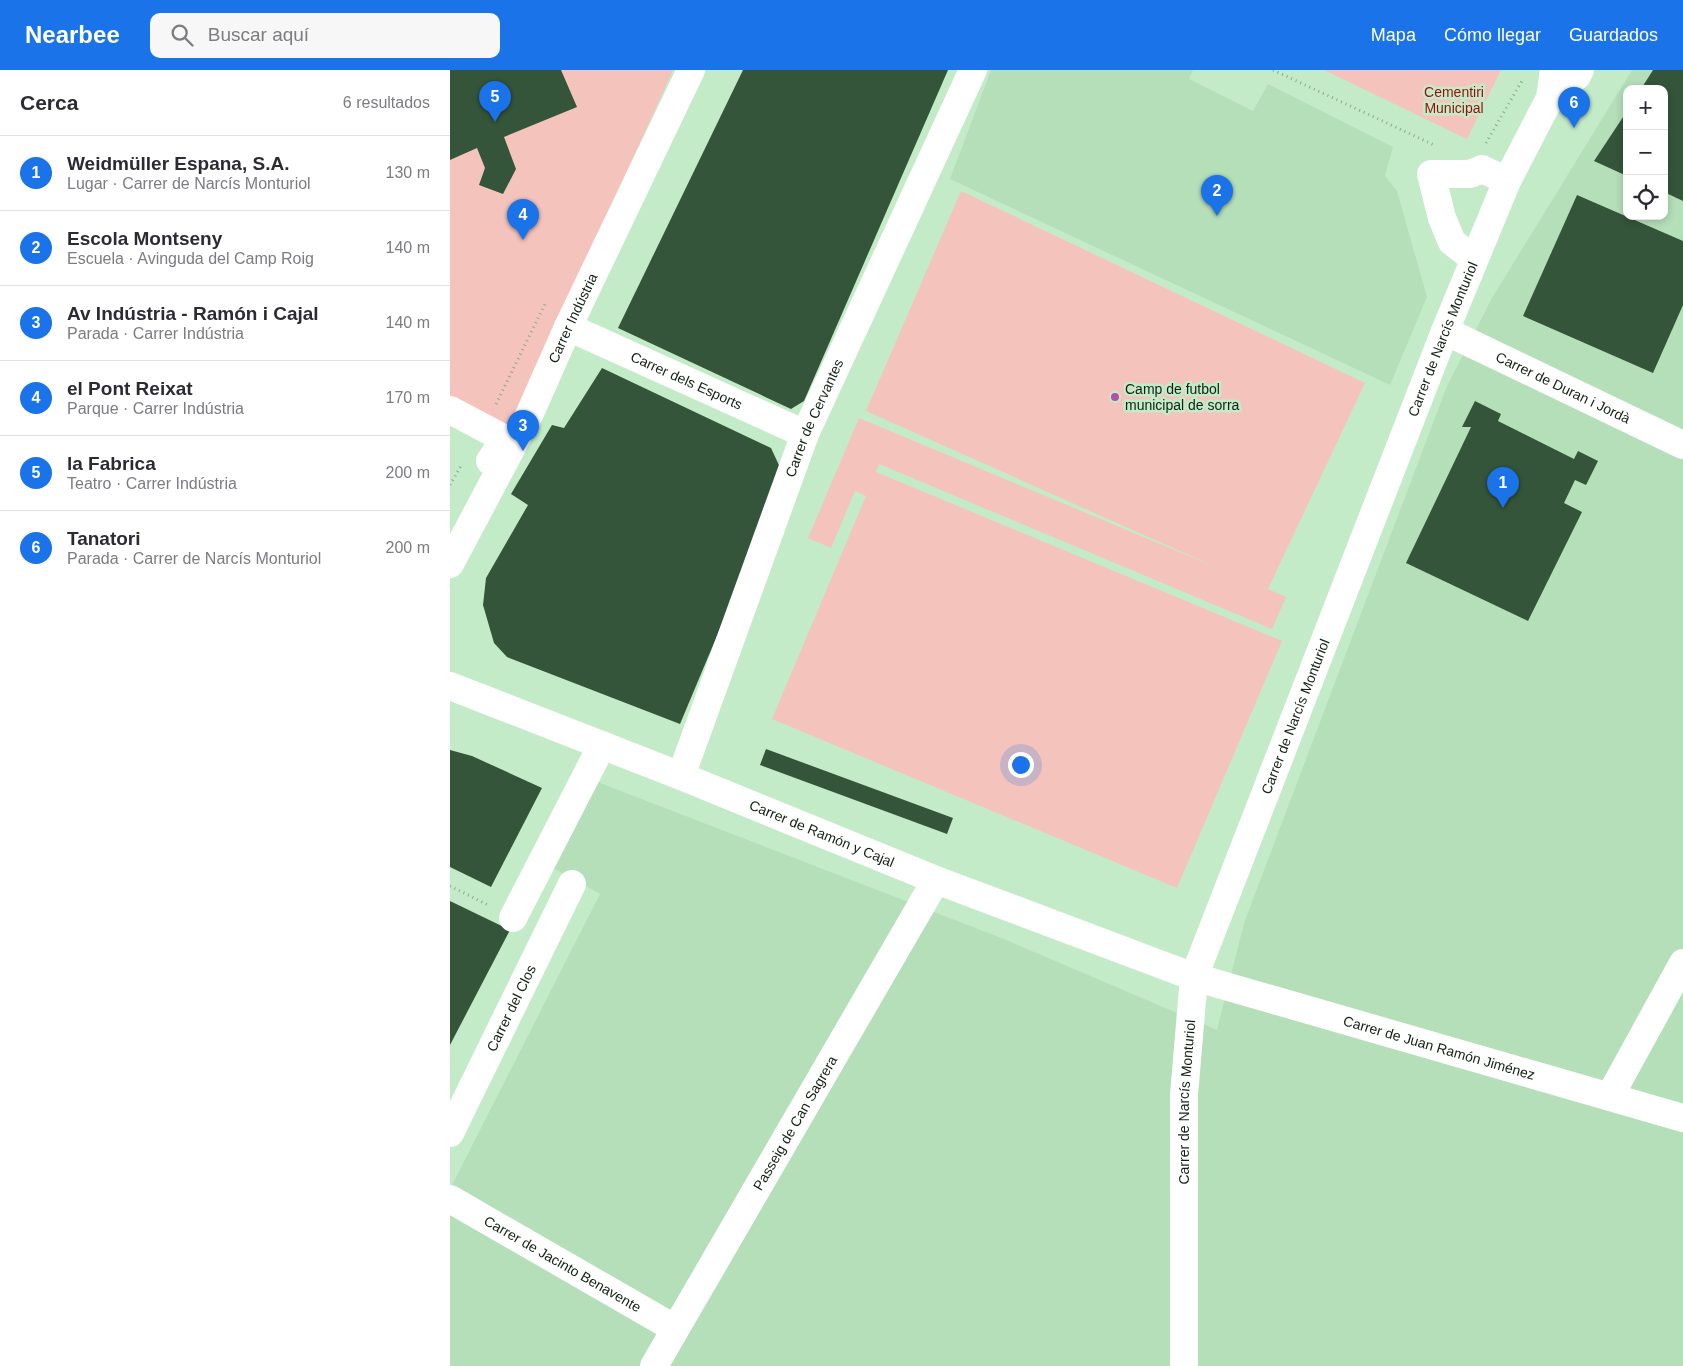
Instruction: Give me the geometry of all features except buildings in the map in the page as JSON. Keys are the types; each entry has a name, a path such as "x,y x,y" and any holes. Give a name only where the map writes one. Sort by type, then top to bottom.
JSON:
{"street":[{"name":"Carrer Indústria","path":"450,564 530,413 568,327 691,70"},
{"name":"Carrer de Cervantes","path":"681,776 805,434 973,70"},
{"name":"Carrer de Narcís Monturiol","path":"1184,1366 1184,1095 1194,977 1445,331 1507,181 1550,98 1554,70"},
{"name":"Carrer de Narcís Monturiol","path":"1550,98 1577,76 1580,70"},
{"path":"1474,260 1452,242 1423,170 1470,174 1482,169 1507,181"},
{"name":"Carrer dels Esports","path":"568,327 805,434"},
{"name":"Carrer de Duran i Jordà","path":"1445,331 1683,445"},
{"path":"450,410 505,439 450,523"},
{"name":"Carrer de Ramón y Cajal","path":"450,686 681,776 936,880 1194,977"},
{"path":"513,918 602,746"},
{"name":"Passeig de Can Sagrera","path":"654,1366 674,1328 936,880"},
{"name":"Carrer del Clos","path":"450,1133 572,884"},
{"path":"1610,1096 1683,963"},
{"name":"Carrer de Juan Ramón Jiménez","path":"1194,977 1683,1118"},
{"name":"Carrer de Jacinto Benavente","path":"450,1199 674,1328"}],"path":[{"path":"1274,70 1441,148"},
{"path":"1482,149 1524,78"},
{"path":"450,886 513,918"}],"shaded area":[{"path":"991,70 1193,70 1189,79 1253,111 1268,84 1393,147 1385,176 1397,191 1427,297 1390,385 950,179"},
{"path":"1632,70 1683,70 1683,1366 450,1366 450,1189 600,894 539,860 582,776 1004,939 1217,1030 1244,923 1447,386 1492,298"}],"green space":[{"path":"450,70 673,70 505,439 450,410"},
{"name":"Cementiri Municipal","path":"1324,70 1501,70 1467,139"},
{"path":"961,191 1365,383 1268,589 1286,597 1272,629 879,464 876,472 1282,641 1177,888 772,719 866,496 855,491 831,548 808,538 859,418 1220,569 866,411"}],"place":[{"name":"la Fabrica","path":"495,122"},
{"name":"Tanatori","path":"1574,128"},
{"name":"Escola Montseny","path":"1217,216"},
{"name":"el Pont Reixat","path":"523,240"},
{"name":"Camp de futbol municipal de sorra","path":"1115,397"},
{"name":"Av Indústria - Ramón i Cajal","path":"523,451"},
{"name":"Weidmüller Espana, S.A.","path":"1503,508"}]}
